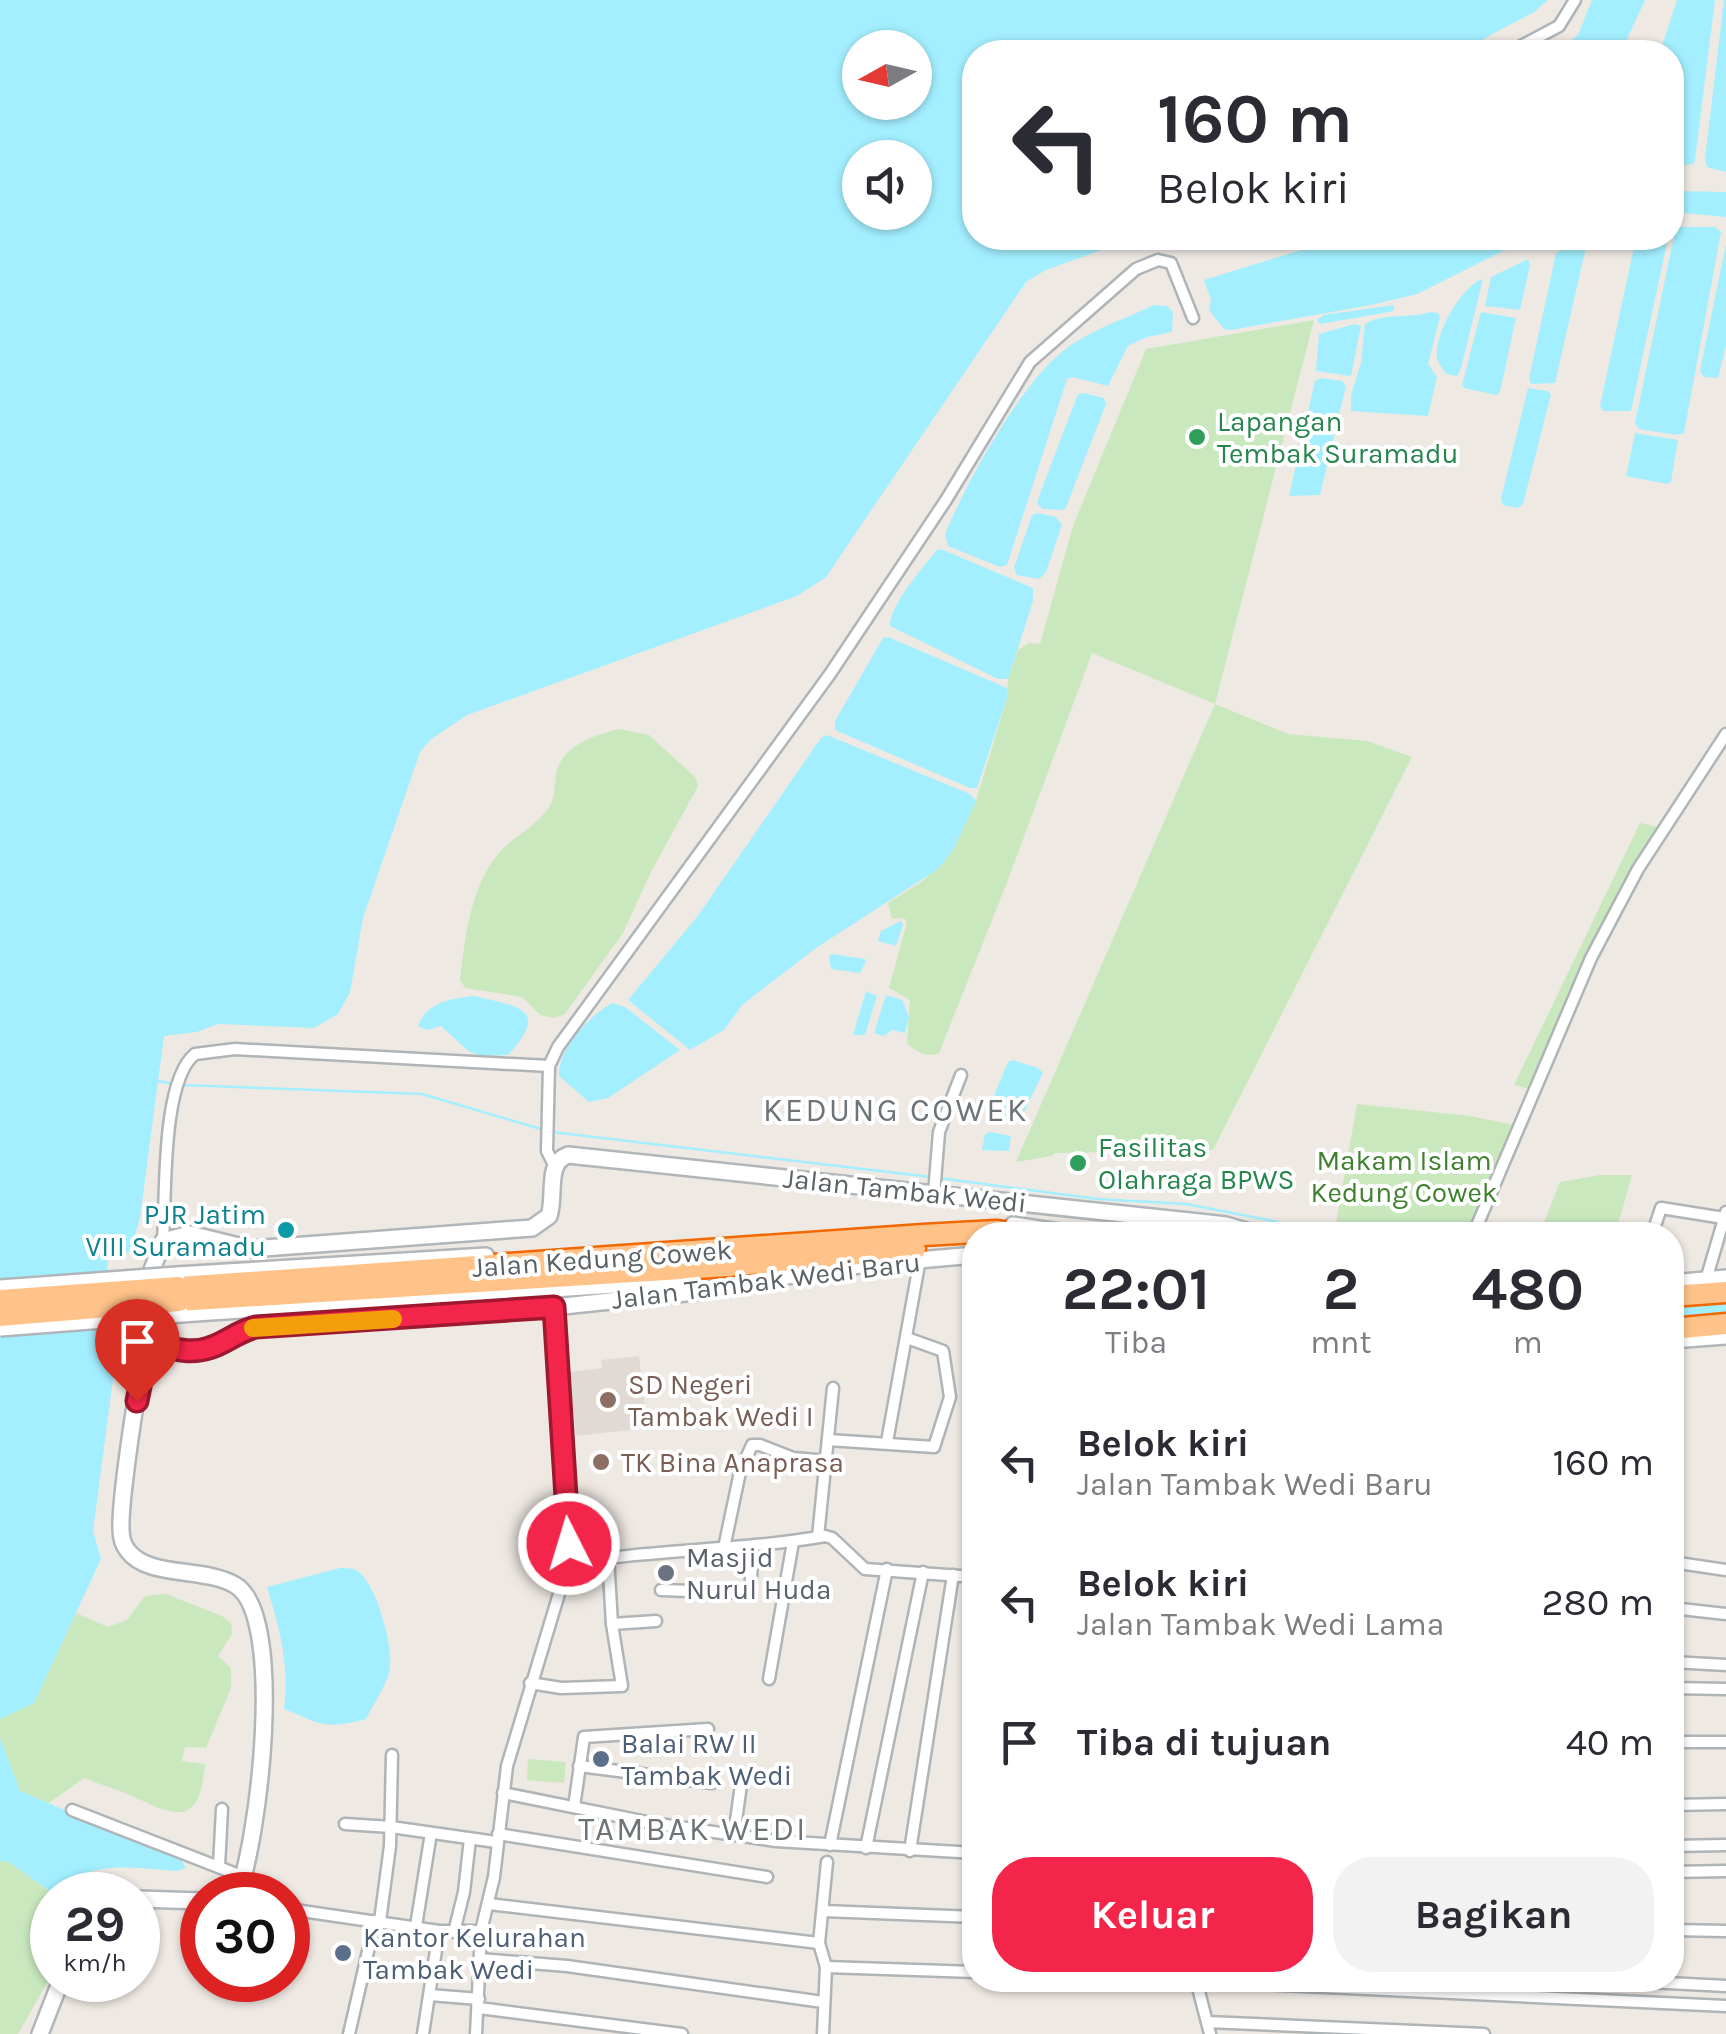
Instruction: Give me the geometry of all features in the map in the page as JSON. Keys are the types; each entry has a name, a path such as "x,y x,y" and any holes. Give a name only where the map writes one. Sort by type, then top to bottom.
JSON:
{"highway":[{"name":"Jalan Kedung Cowek","path":"179,1294 962,1233"},
{"name":"Jalan Kedung Cowek","path":"179,1294 728,1266 962,1246"},
{"path":"1684,1295 1726,1292"},
{"path":"0,1300 179,1294"},
{"path":"0,1316 179,1294"},
{"path":"1684,1337 1726,1324"}],"street":[{"path":"1533,40 1559,26 1574,0"},
{"path":"163,1241 190,1234 251,1250 532,1228 544,1222 549,1216 554,1165 548,1158 549,1066 558,1047 830,674 946,500 1030,362 1128,274 1152,261 1171,263 1193,318"},
{"path":"1479,1222 1591,958 1638,869 1726,734"},
{"path":"245,1872 266,1692 261,1643 252,1608 236,1585 217,1577 150,1566 133,1556 123,1542 123,1500 139,1390 146,1357 159,1339 163,1323 154,1265 163,1241 166,1171 178,1076 195,1054 235,1049 549,1066"},
{"path":"934,1189 939,1132 961,1076"},
{"name":"Jalan Tambak Wedi","path":"554,1165 568,1155 934,1189 1157,1222"},
{"path":"1656,1222 1661,1208 1724,1220 1706,1280"},
{"path":"0,1328 179,1294 962,1225"},
{"name":"Jalan Tambak Wedi Baru","path":"159,1339 193,1351 207,1349 256,1327 554,1307 962,1257"},
{"path":"886,1442 920,1259"},
{"path":"1684,1282 1726,1278"},
{"path":"0,1288 179,1294 644,1283 680,1286 752,1280"},
{"path":"476,2034 482,1931 507,1766 568,1564 554,1307"},
{"path":"1684,1340 1726,1336"},
{"path":"828,1440 933,1448 950,1397 941,1349 907,1338"},
{"path":"818,1537 833,1388"},
{"path":"724,1548 740,1472 752,1446 760,1444 794,1458 827,1461"},
{"path":"568,1564 818,1537 832,1538 862,1568 962,1576"},
{"path":"769,1679 793,1542"},
{"path":"661,1590 750,1593 753,1547"},
{"path":"530,1683 560,1688 622,1686 612,1624 608,1557"},
{"path":"1684,1564 1726,1570"},
{"path":"830,1845 886,1569"},
{"path":"866,1848 923,1572"},
{"path":"910,1852 953,1575"},
{"path":"1684,1609 1726,1614"},
{"path":"612,1624 656,1622"},
{"path":"1684,1663 1726,1665"},
{"path":"1684,1688 1726,1689"},
{"path":"574,1807 582,1739 587,1736 708,1729"},
{"path":"1684,1742 1726,1742"},
{"path":"349,2034 378,1921 391,1827 392,1755"},
{"path":"579,1766 712,1783"},
{"path":"734,1835 741,1785"},
{"path":"503,1793 734,1835 910,1852 962,1853"},
{"path":"1684,1804 1726,1804"},
{"path":"219,1866 222,1809"},
{"path":"72,1810 233,1872"},
{"path":"346,1824 470,1839 497,1838 767,1877"},
{"path":"416,1926 432,1832"},
{"path":"454,1932 464,1892 470,1839"},
{"path":"1684,1846 1726,1845"},
{"path":"822,2034 826,1967 819,1943 827,1862"},
{"path":"1684,1872 1726,1871"},
{"path":"489,1904 819,1943"},
{"path":"310,1911 439,1931 482,1931"},
{"path":"824,1911 962,1916"},
{"path":"1684,1930 1726,1930"},
{"path":"423,2034 439,1931"},
{"path":"480,1958 567,1966 822,2002"},
{"path":"826,1967 962,1972"},
{"path":"1684,1984 1726,1986"},
{"path":"1199,1992 1208,2028 1484,2034"},
{"path":"1441,1992 1726,2006"},
{"path":"430,1995 682,2034"},
{"path":"40,2034 52,2002"}],"shaded area":[{"name":"SD Negeri Tambak Wedi I","path":"639,1356 647,1428 576,1436 569,1372 602,1368 601,1360"}],"green space":[{"name":"Lapangan Tembak Suramadu","path":"1314,320 1215,704 1092,653 939,1053 926,1055 907,1044 910,1000 889,988 907,922 904,918 892,919 888,903 923,881 953,850 976,801 1018,650 1029,643 1040,644 1073,526 1146,349"},
{"path":"1215,704 1288,734 1367,741 1412,757 1213,1150 1055,1153 1016,1162"},
{"path":"619,729 649,735 696,778 698,786 623,933 565,1014 554,1018 540,1015 522,997 465,988 460,980 467,931 488,869 497,855 549,807 557,770 567,753 591,738"},
{"path":"1640,823 1663,828 1638,869 1534,1090 1514,1085"},
{"name":"Makam Islam Kedung Cowek","path":"1357,1104 1470,1116 1519,1126 1478,1222 1336,1222"},
{"path":"1600,1175 1632,1175 1619,1222 1544,1222 1560,1182"},
{"path":"166,1594 231,1623 232,1634 218,1656 231,1668 231,1688 206,1748 185,1747 182,1761 205,1764 196,1802 183,1812 173,1812 84,1778 49,1803 20,1791 0,1738 0,1719 34,1702 76,1613 108,1627 127,1620 145,1596"},
{"path":"528,1759 566,1762 564,1783 527,1780"},
{"path":"0,1861 9,1862 30,1877 30,2002 36,2002 18,2034 0,2034"}],"water":[{"path":"0,0 1548,0 1534,12 1482,40 962,40 962,250 1101,250 1044,271 1026,282 826,577 797,596 467,715 430,740 420,752 363,918 350,992 338,1014 314,1028 218,1024 197,1032 164,1036 140,1218 130,1252 108,1258 106,1281 119,1287 117,1349 93,1531 101,1559 34,1703 0,1719"},
{"path":"1592,0 1645,0 1627,40 1571,40 1578,35"},
{"path":"1677,0 1715,0 1693,164 1684,165 1684,40 1664,40"},
{"path":"1724,0 1726,172 1707,167 1705,159"},
{"path":"1684,191 1726,192 1726,217 1684,213"},
{"path":"1684,227 1715,227 1721,232 1684,433 1639,429 1635,423 1671,250 1684,250"},
{"path":"1726,244 1726,345 1718,378 1704,377 1700,371"},
{"path":"1301,250 1505,250 1417,294 1231,330 1224,329 1209,310 1211,300 1204,280"},
{"path":"1585,250 1555,383 1531,384 1529,379 1556,253"},
{"path":"1633,250 1665,250 1631,411 1603,411 1600,406"},
{"path":"1528,259 1520,310 1485,306 1491,277"},
{"path":"1483,279 1460,372 1457,376 1446,374 1438,361 1439,339 1466,291"},
{"path":"1154,305 1167,306 1173,312 1172,332 1128,346 1108,386 1067,379 1007,565 1000,567 948,546 945,534 980,462 1047,366 1084,337"},
{"path":"1394,305 1389,312 1320,324 1317,320 1323,315"},
{"path":"1431,312 1440,317 1428,364 1437,377 1428,416 1351,411 1365,324 1381,318"},
{"path":"1481,312 1516,318 1500,392 1496,395 1462,385"},
{"path":"1355,324 1361,326 1351,376 1316,371 1319,334"},
{"path":"1315,381 1342,381 1346,386 1320,495 1289,496"},
{"path":"1528,388 1551,395 1523,504 1518,508 1503,505 1501,499"},
{"path":"1078,394 1104,398 1106,404 1065,510 1043,509 1037,504 1039,496"},
{"path":"1635,433 1678,440 1671,482 1626,476"},
{"path":"1032,515 1056,517 1062,525 1046,572 1039,579 1017,575 1014,568"},
{"path":"941,549 1033,588 1033,601 1008,679 998,679 890,626 901,597"},
{"path":"883,638 1007,688 977,788 835,730 835,721"},
{"path":"827,735 970,794 976,801 953,850 938,869 816,948 742,1005 724,1030 690,1050 628,1000 697,917 821,738"},
{"path":"901,921 896,946 878,941 881,931"},
{"path":"832,954 866,961 860,973 831,969"},
{"path":"866,991 877,996 865,1035 853,1035"},
{"path":"886,995 902,1000 909,1017 905,1033 874,1033"},
{"path":"475,996 515,1007 528,1018 521,1039 508,1055 482,1056 468,1051 441,1026 427,1030 418,1026 434,1006"},
{"path":"612,1003 625,1007 680,1050 608,1098 589,1102 559,1076 560,1066 576,1034"},
{"path":"1013,1060 1043,1073 1020,1120 988,1116 1008,1062"},
{"path":"985,1134 1011,1136 1009,1151 982,1150"},
{"path":"1726,1300 1726,1315 1684,1318 1684,1305"},
{"path":"340,1568 356,1570 370,1587 386,1630 390,1667 366,1719 331,1725 284,1709 284,1662 267,1587"},
{"path":"0,1738 20,1791 181,1860 186,1868 30,1872 30,1877 9,1862 0,1861"}],"waterway":[{"path":"158,1081 174,1084"},
{"path":"182,1085 422,1094 544,1130"},
{"path":"552,1132 931,1177"},
{"path":"939,1178 1098,1199 1186,1204 1276,1222"}],"slow traffic":[{"path":"253,1328 393,1319"}],"place":[{"name":"Lapangan Tembak Suramadu","path":"1197,437"},
{"name":"Fasilitas Olahraga BPWS","path":"1078,1163"},
{"name":"PJR Jatim VIII Suramadu","path":"286,1230"},
{"name":"SD Negeri Tambak Wedi I","path":"608,1400"},
{"name":"TK Bina Anaprasa","path":"601,1462"},
{"name":"Masjid Nurul Huda","path":"666,1573"},
{"name":"Balai RW II Tambak Wedi","path":"601,1759"},
{"name":"Kantor Kelurahan Tambak Wedi","path":"343,1953"}],"district":[{"name":"KEDUNG COWEK","path":"896,1110"},
{"name":"TAMBAK WEDI","path":"693,1829"}],"route":[{"path":"137,1401 146,1357 158,1346 184,1351 207,1349 256,1327 554,1307 569,1544"}]}
